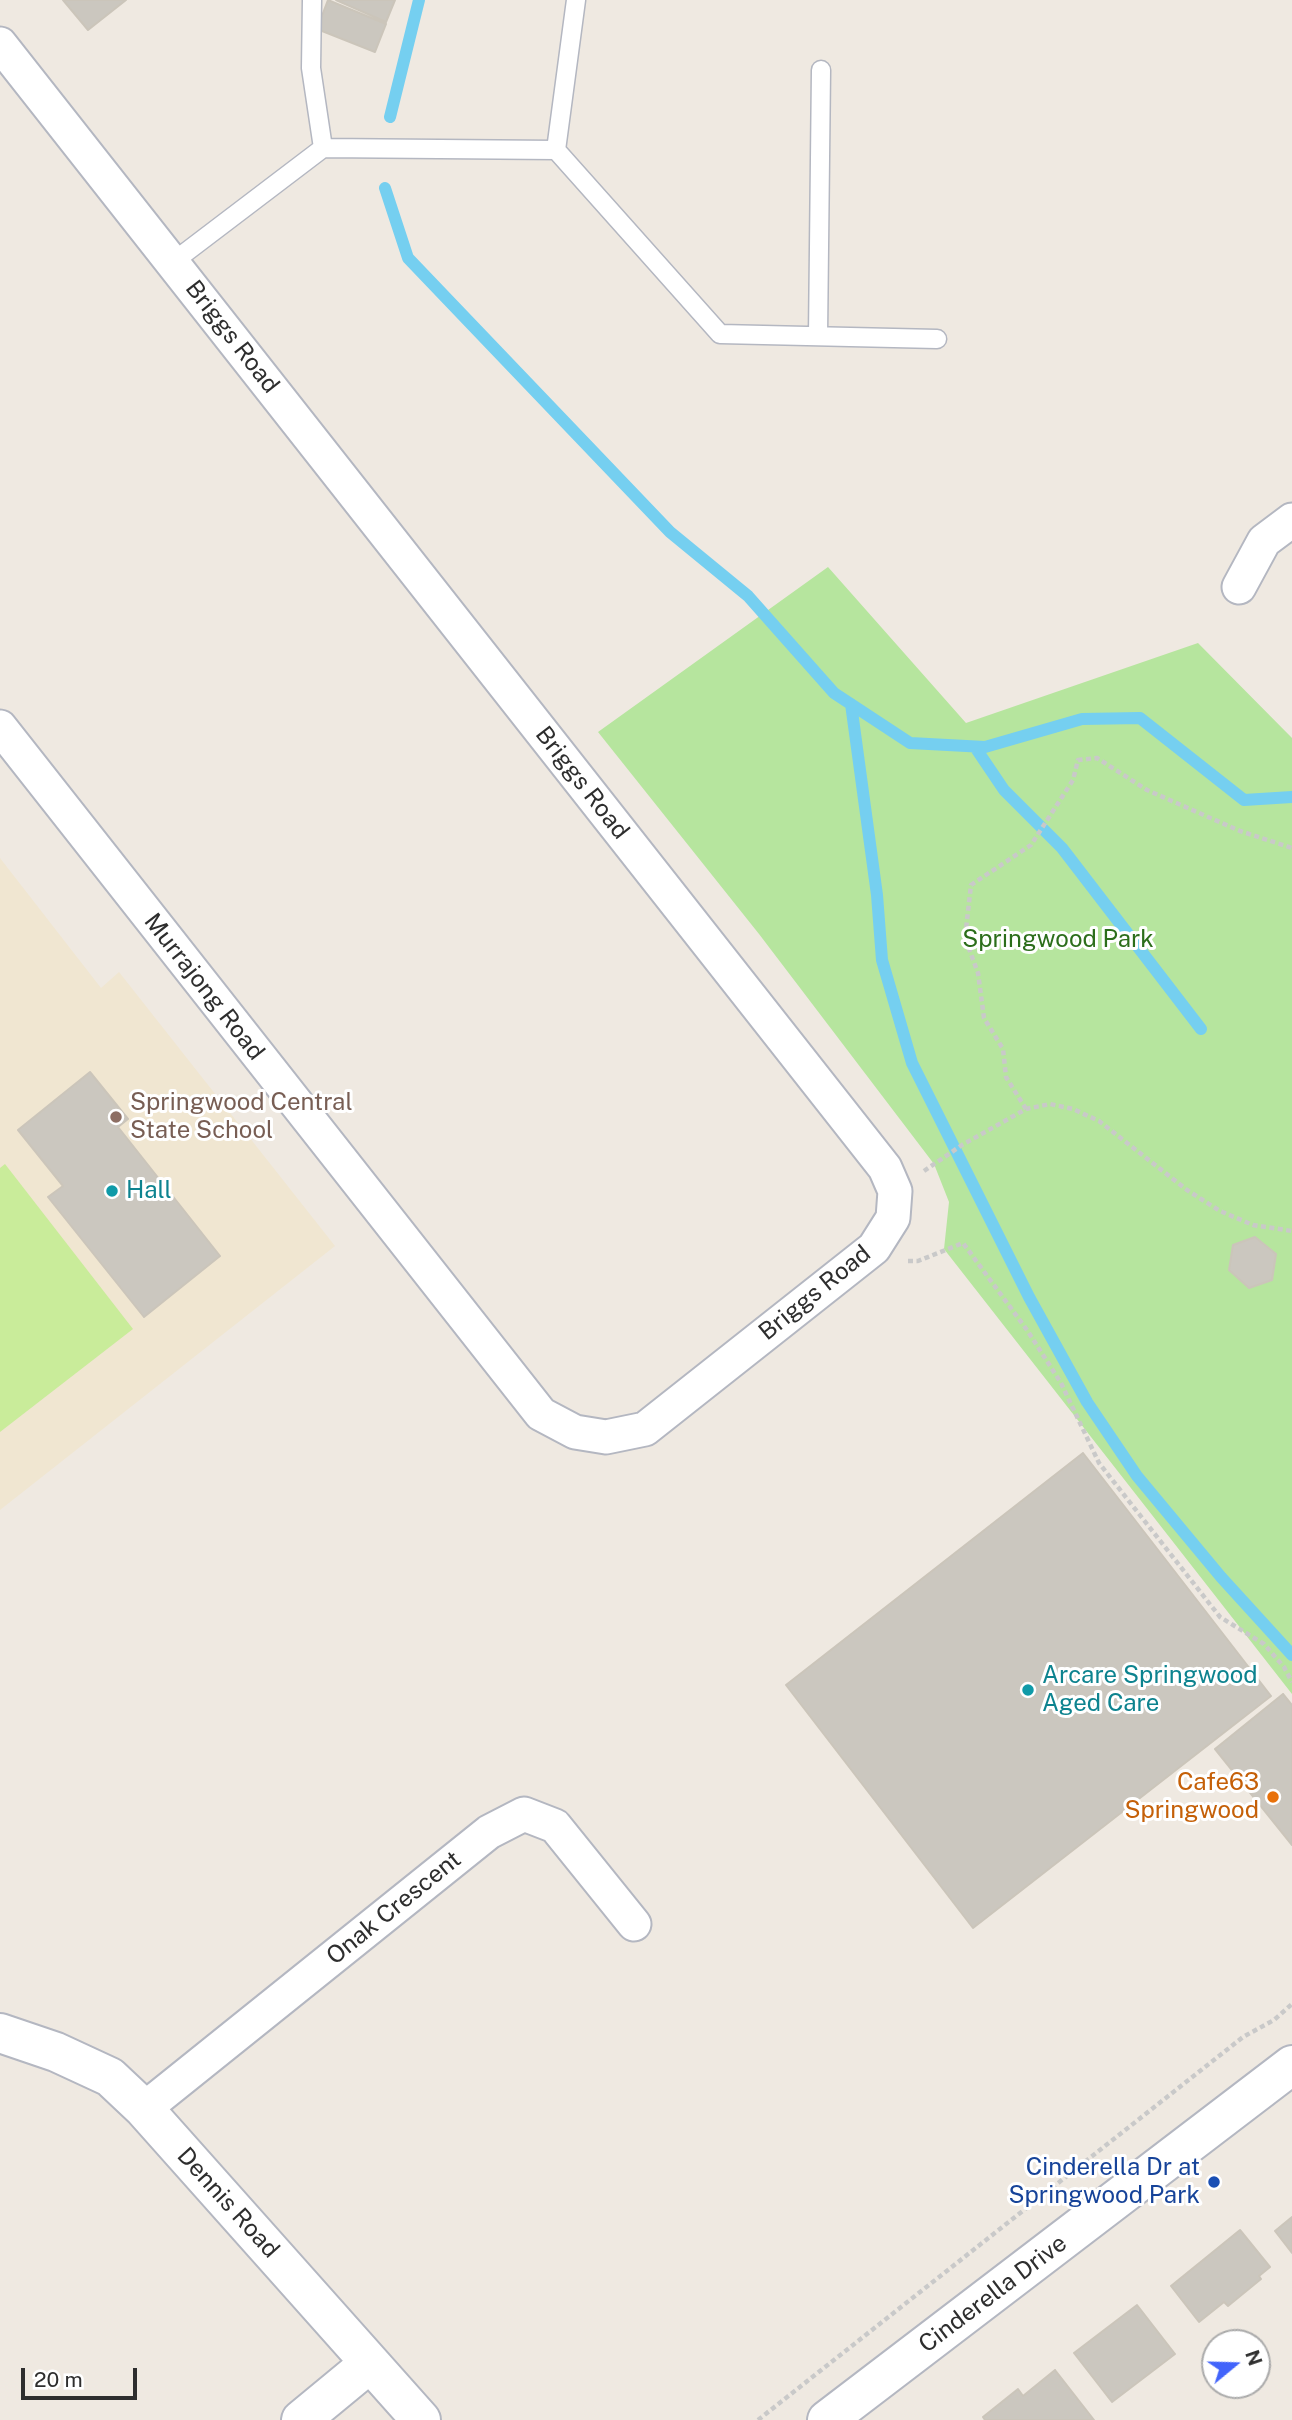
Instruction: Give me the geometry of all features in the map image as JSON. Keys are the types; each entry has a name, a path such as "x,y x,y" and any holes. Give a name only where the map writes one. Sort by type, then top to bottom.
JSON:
{"street":[{"name":"Briggs Road","path":"0,44 885,1168 895,1191 893,1218 874,1248 645,1429 606,1437 575,1432"},
{"path":"1239,587 1264,541 1292,520"},
{"name":"Murrajong Road","path":"0,727 541,1414 575,1432"},
{"name":"Onak Crescent","path":"144,2109 489,1832 524,1814 555,1826 634,1924"},
{"name":"Dennis Road","path":"0,2033 56,2052 110,2077 144,2109 421,2420"},
{"name":"Cinderella Drive","path":"827,2420 1292,2065"},
{"path":"301,2420 370,2363"}],"lane":[{"path":"312,0 311,68 323,148"},
{"path":"556,150 576,0"},
{"path":"818,336 821,70"},
{"path":"173,262 323,148 556,150 720,334 937,339"}],"path":[{"path":"1026,1109 1006,1077 1003,1049 984,1017 978,973 965,938 971,885 1031,845 1073,780 1078,760 1097,758 1147,790 1240,831 1292,848"},
{"path":"942,1158 1026,1109 1050,1104 1099,1121 1187,1191 1220,1210 1253,1225 1292,1231"},
{"path":"900,1261 918,1261 963,1243 1027,1330 1054,1373 1099,1463 1220,1617 1264,1644 1284,1667 1292,1682"},
{"path":"758,2420 1243,2038 1275,2020 1292,2004"}],"shaded area":[{"name":"Springwood Central State School","path":"0,858 101,988 119,972 335,1246 0,1510"}],"green space":[{"name":"Springwood Park","path":"828,567 966,723 1198,643 1292,738 1292,1694 944,1249 949,1202 934,1164 759,934 598,732"},
{"path":"5,1164 133,1329 0,1432 0,1168"}],"building":[{"path":"63,0 126,0 88,30"},
{"path":"328,0 386,24 375,52 317,29"},
{"path":"336,0 395,0 386,22"},
{"name":"Hall","path":"90,1072 128,1119 118,1127 220,1256 144,1317 48,1197 63,1186 18,1130"},
{"path":"1255,1237 1276,1254 1272,1280 1249,1288 1229,1270 1233,1245"},
{"name":"Arcare Springwood Aged Care","path":"1083,1453 1271,1696 973,1928 786,1685"},
{"name":"Cafe63 Springwood","path":"1283,1694 1292,1705 1292,1845 1215,1749"},
{"path":"1292,2217 1292,2253 1275,2231"},
{"path":"1240,2230 1270,2267 1259,2276 1261,2279 1228,2306 1224,2302 1199,2322 1171,2286"},
{"path":"1137,2305 1175,2354 1112,2402 1074,2353"},
{"path":"1055,2370 1094,2420 985,2420 983,2417 1018,2389 1023,2396"}],"waterway":[{"path":"390,117 419,0"},
{"path":"385,188 408,258 670,532 748,596 834,693 910,743 985,747 1082,719 1140,718 1244,800 1292,797"},
{"path":"851,704 877,895 882,960 912,1063 1029,1297 1087,1402 1137,1476 1221,1577 1292,1655"},
{"path":"975,747 1004,790 1062,848 1201,1029"}],"place":[{"name":"Springwood Central State School","path":"116,1117"},
{"name":"Hall","path":"112,1191"},
{"name":"Arcare Springwood Aged Care","path":"1028,1690"},
{"name":"Cafe63 Springwood","path":"1273,1797"},
{"name":"Cinderella Dr at Springwood Park","path":"1214,2182"}]}
